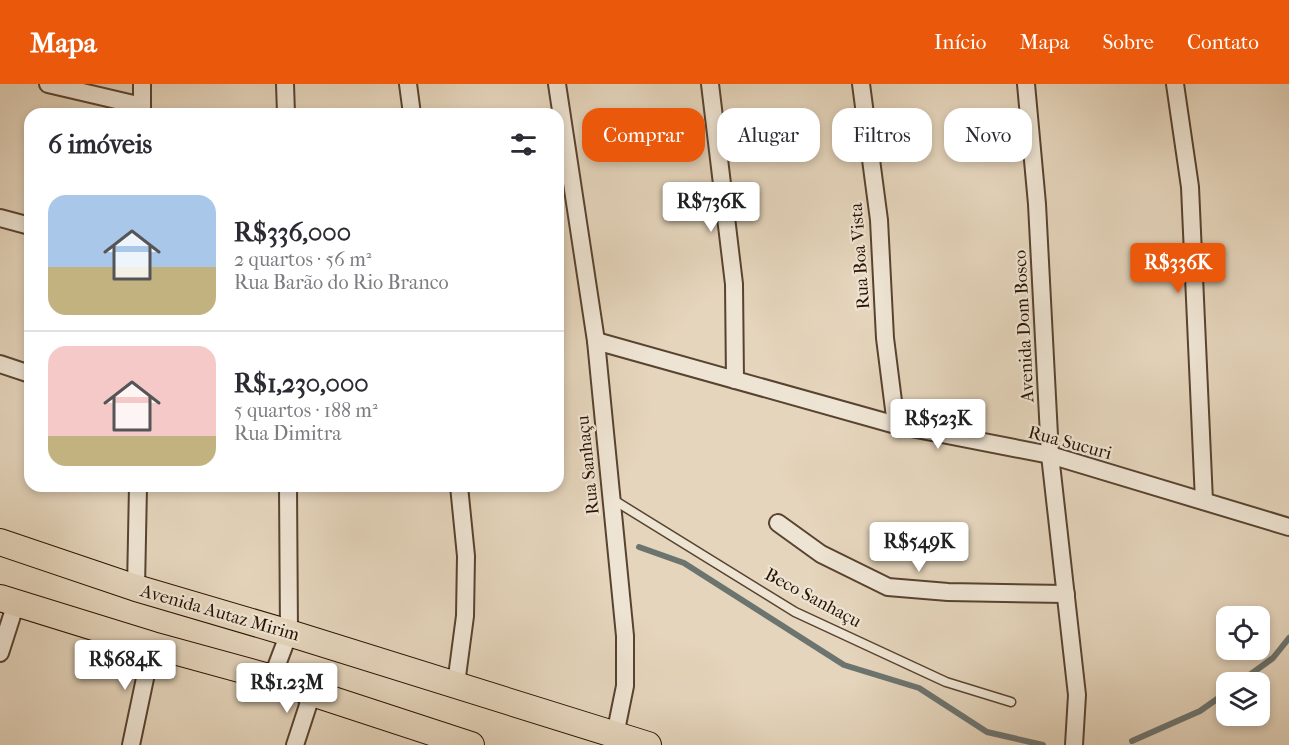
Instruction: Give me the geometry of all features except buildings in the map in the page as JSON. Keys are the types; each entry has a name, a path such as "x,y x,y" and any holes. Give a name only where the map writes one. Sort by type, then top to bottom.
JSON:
{"main road":[{"name":"Avenida Autaz Mirim","path":"0,542 136,588 456,684 648,745"},
{"path":"8,600 152,645 272,678 460,743"}],"street":[{"path":"48,84 135,108"},
{"path":"142,84 142,108"},
{"path":"285,84 286,108"},
{"path":"408,84 411,108"},
{"name":"Rua Sanhaçu","path":"557,84 561,108"},
{"path":"710,84 734,284 735,380"},
{"name":"Rua Boa Vista","path":"861,84 879,220 885,338 896,424"},
{"name":"Avenida Dom Bosco","path":"1026,84 1037,204 1050,455 1077,695 1074,745"},
{"path":"1175,84 1190,186 1204,501"},
{"name":"Rua Sanhaçu","path":"564,130 596,341 625,636 625,686 615,735"},
{"path":"0,218 24,224"},
{"name":"Rua Sucuri","path":"596,341 896,424 1050,455 1289,526"},
{"path":"0,364 24,372"},
{"path":"136,588 138,492"},
{"path":"272,678 289,633 288,492"},
{"path":"456,684 465,616 466,556 460,492"},
{"path":"778,523 821,554 888,587 948,592 1066,594"},
{"path":"0,653 8,600"},
{"path":"131,745 152,645"},
{"path":"295,745 312,693"}],"lane":[{"name":"Beco Sanhaçu","path":"611,499 795,612 946,682 1011,702"}],"waterway":[{"path":"639,547 684,563 844,665 919,688 987,732 1043,745"},
{"path":"1254,672 1273,658 1289,638"},
{"path":"1132,741 1200,711 1216,700"}]}
